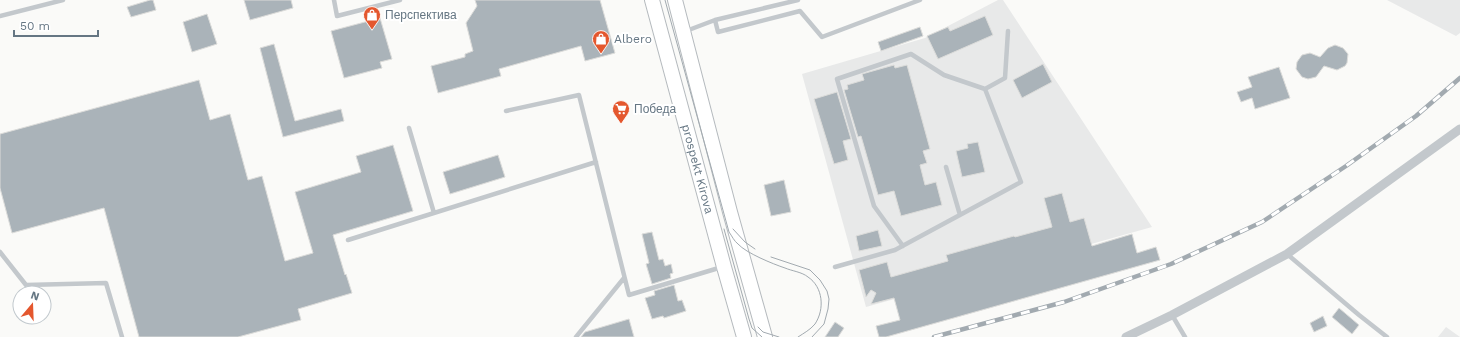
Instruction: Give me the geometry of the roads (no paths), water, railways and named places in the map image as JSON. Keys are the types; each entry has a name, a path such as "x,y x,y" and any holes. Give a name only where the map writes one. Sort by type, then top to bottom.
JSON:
{"main road":[{"name":"prospekt Kirova","path":"652,0 744,337"},
{"name":"prospekt Kirova","path":"675,0 730,212 765,337"}],"street":[{"path":"1126,337 1172,315 1287,254 1460,130"}],"lane":[{"path":"0,16 63,0"},
{"path":"334,0 337,16 400,0"},
{"path":"684,32 716,20 798,0"},
{"path":"716,20 718,32 800,11 822,37 920,0"},
{"path":"903,246 874,206 837,79 911,54 944,75 985,89 1004,78 1008,31"},
{"path":"835,267 895,250 1021,182 985,89"},
{"path":"506,111 579,95 629,295 724,267"},
{"path":"409,128 434,213"},
{"path":"348,240 596,162"},
{"path":"946,167 960,215"},
{"path":"0,252 26,285 106,283 122,337"},
{"path":"1287,254 1387,337"},
{"path":"576,337 624,278"},
{"path":"1172,315 1185,337"}],"tram line":[{"path":"665,0 729,232 737,243 753,254 774,264 806,275 817,286 821,299 818,318 811,328 798,337"},
{"path":"724,229 752,328 762,337"},
{"path":"733,229 745,242 755,249"},
{"path":"771,257 810,270 820,280 827,291 829,299 824,324 812,337"},
{"path":"758,327 763,332 779,337"}],"railway":[{"path":"934,337 1064,302 1171,264 1262,222 1346,166 1416,116 1460,78"}],"place":[{"name":"Перспектива","path":"372,30"},
{"name":"Albero","path":"601,54"},
{"name":"Победа","path":"621,124"}]}
